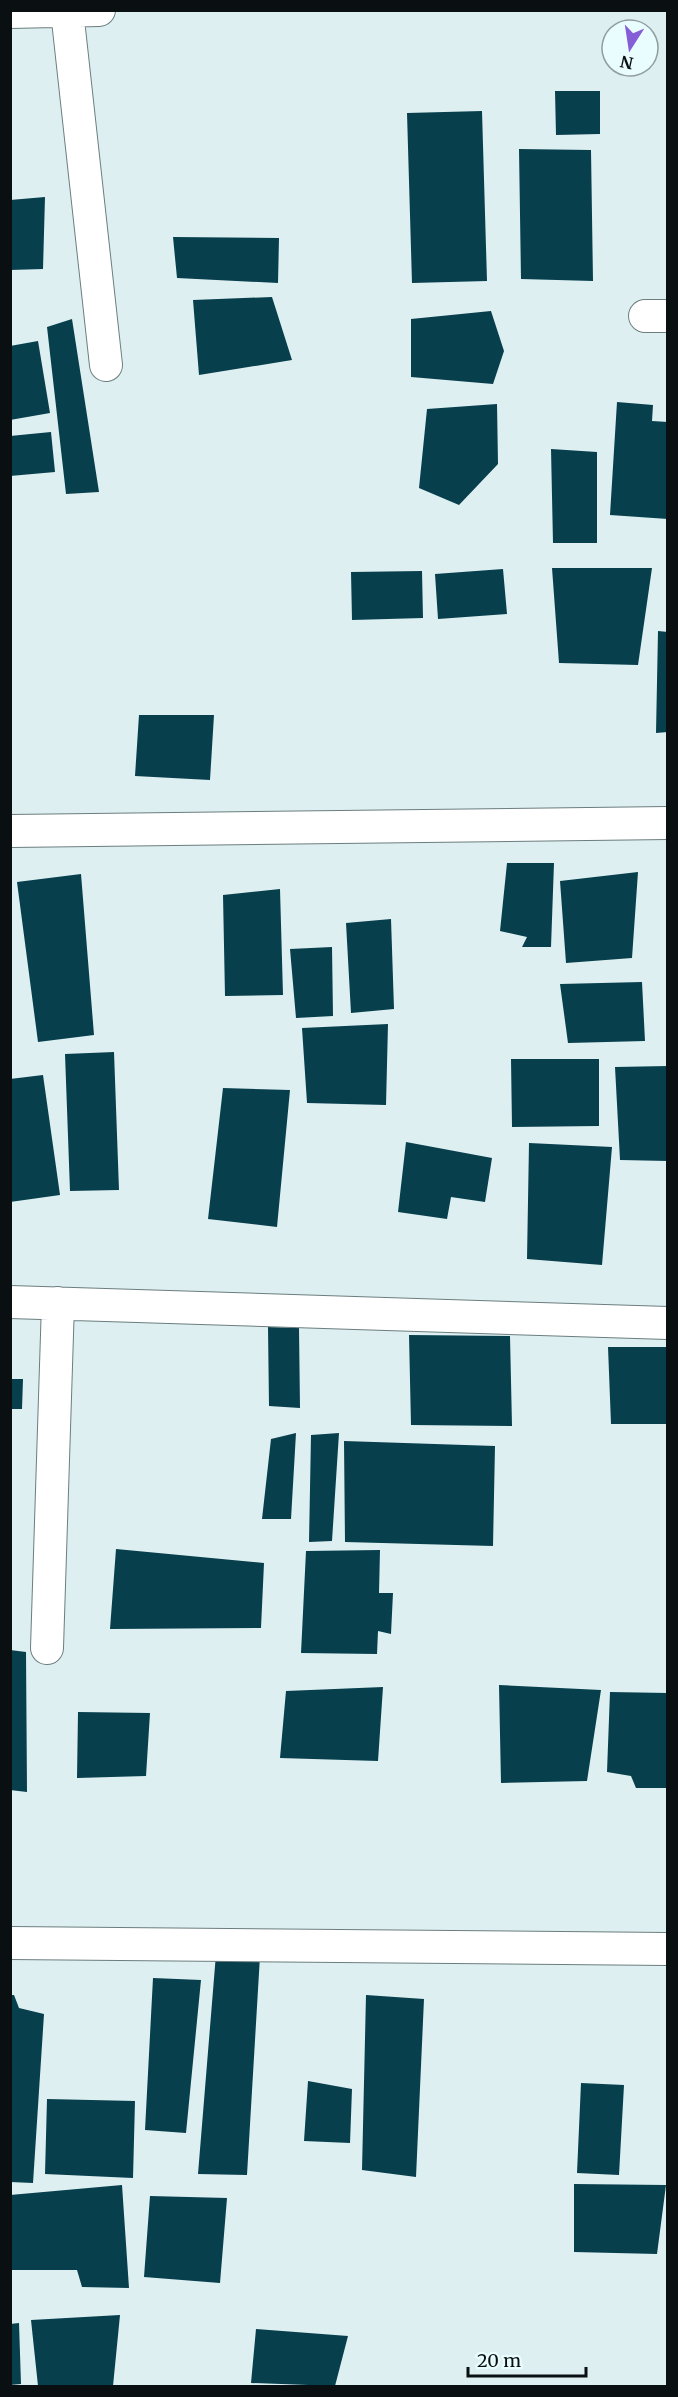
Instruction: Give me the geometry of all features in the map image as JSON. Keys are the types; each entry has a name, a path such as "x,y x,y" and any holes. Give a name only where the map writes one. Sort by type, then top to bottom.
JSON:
{"street":[{"path":"10,12 99,10"},
{"path":"67,11 106,365"},
{"path":"10,831 668,823"},
{"path":"10,1302 668,1323"},
{"path":"47,1648 58,1303"},
{"path":"10,1943 668,1949"}],"building":[{"path":"555,91 600,91 600,134 556,135"},
{"path":"482,111 487,281 412,283 407,113"},
{"path":"519,149 591,150 593,281 521,279"},
{"path":"45,197 43,269 10,270 10,200"},
{"path":"173,237 279,238 278,283 177,278"},
{"path":"272,297 292,360 199,375 193,300"},
{"path":"491,311 504,351 493,384 411,377 411,319"},
{"path":"72,319 99,492 66,494 47,327"},
{"path":"38,341 50,413 10,420 10,346"},
{"path":"617,402 653,405 652,421 668,422 668,519 610,515"},
{"path":"497,404 498,464 459,505 419,488 427,409"},
{"path":"51,432 55,472 10,476 10,436"},
{"path":"551,449 597,452 597,543 553,543"},
{"path":"552,568 652,568 638,665 559,663"},
{"path":"503,569 507,614 438,619 435,574"},
{"path":"422,571 423,618 352,620 351,572"},
{"path":"658,631 668,632 668,732 656,733"},
{"path":"139,715 214,715 210,780 135,776"},
{"path":"507,863 554,863 551,947 522,947 527,937 500,931"},
{"path":"638,872 632,958 566,963 560,881"},
{"path":"81,874 94,1035 38,1042 17,882"},
{"path":"280,889 283,995 225,996 223,895"},
{"path":"391,919 394,1009 351,1013 346,923"},
{"path":"332,947 333,1016 296,1018 290,949"},
{"path":"642,982 645,1041 568,1043 560,984"},
{"path":"388,1024 386,1105 307,1103 302,1028"},
{"path":"114,1052 119,1190 70,1191 65,1054"},
{"path":"511,1059 599,1059 599,1126 512,1127"},
{"path":"668,1066 668,1161 620,1160 615,1067"},
{"path":"43,1075 60,1195 10,1202 10,1079"},
{"path":"223,1088 290,1090 277,1227 208,1219"},
{"path":"406,1142 492,1158 485,1202 451,1197 447,1219 398,1212"},
{"path":"529,1143 612,1147 602,1265 527,1259"},
{"path":"268,1327 299,1328 300,1408 269,1406"},
{"path":"409,1335 510,1336 512,1426 411,1425"},
{"path":"608,1347 668,1347 668,1424 611,1424"},
{"path":"10,1379 23,1379 22,1409 10,1409"},
{"path":"296,1433 291,1519 262,1519 271,1439"},
{"path":"339,1433 332,1541 309,1542 311,1435"},
{"path":"344,1441 495,1446 493,1546 345,1542"},
{"path":"116,1549 264,1563 261,1628 110,1629"},
{"path":"380,1550 379,1593 393,1593 391,1634 378,1631 377,1654 301,1653 306,1551"},
{"path":"10,1650 26,1652 27,1792 10,1790"},
{"path":"499,1685 601,1690 587,1781 501,1783"},
{"path":"383,1687 378,1761 280,1758 286,1691"},
{"path":"610,1692 668,1693 668,1788 636,1788 631,1776 607,1772"},
{"path":"78,1712 150,1713 146,1776 77,1778"},
{"path":"216,1954 260,1956 247,2175 198,2174"},
{"path":"153,1978 201,1980 186,2133 145,2130"},
{"path":"10,1995 14,1995 19,2008 44,2014 33,2183 10,2182"},
{"path":"366,1995 424,1999 416,2177 362,2170"},
{"path":"308,2081 352,2089 350,2143 304,2141"},
{"path":"581,2083 624,2085 619,2175 577,2173"},
{"path":"47,2099 135,2101 133,2178 45,2174"},
{"path":"574,2184 666,2185 657,2254 574,2252"},
{"path":"122,2185 129,2288 82,2287 77,2270 10,2270 10,2195"},
{"path":"150,2196 227,2198 220,2283 144,2277"},
{"path":"120,2315 113,2386 38,2386 31,2320"},
{"path":"19,2323 21,2384 10,2385 10,2324"},
{"path":"256,2329 348,2336 335,2386 251,2383"}]}
